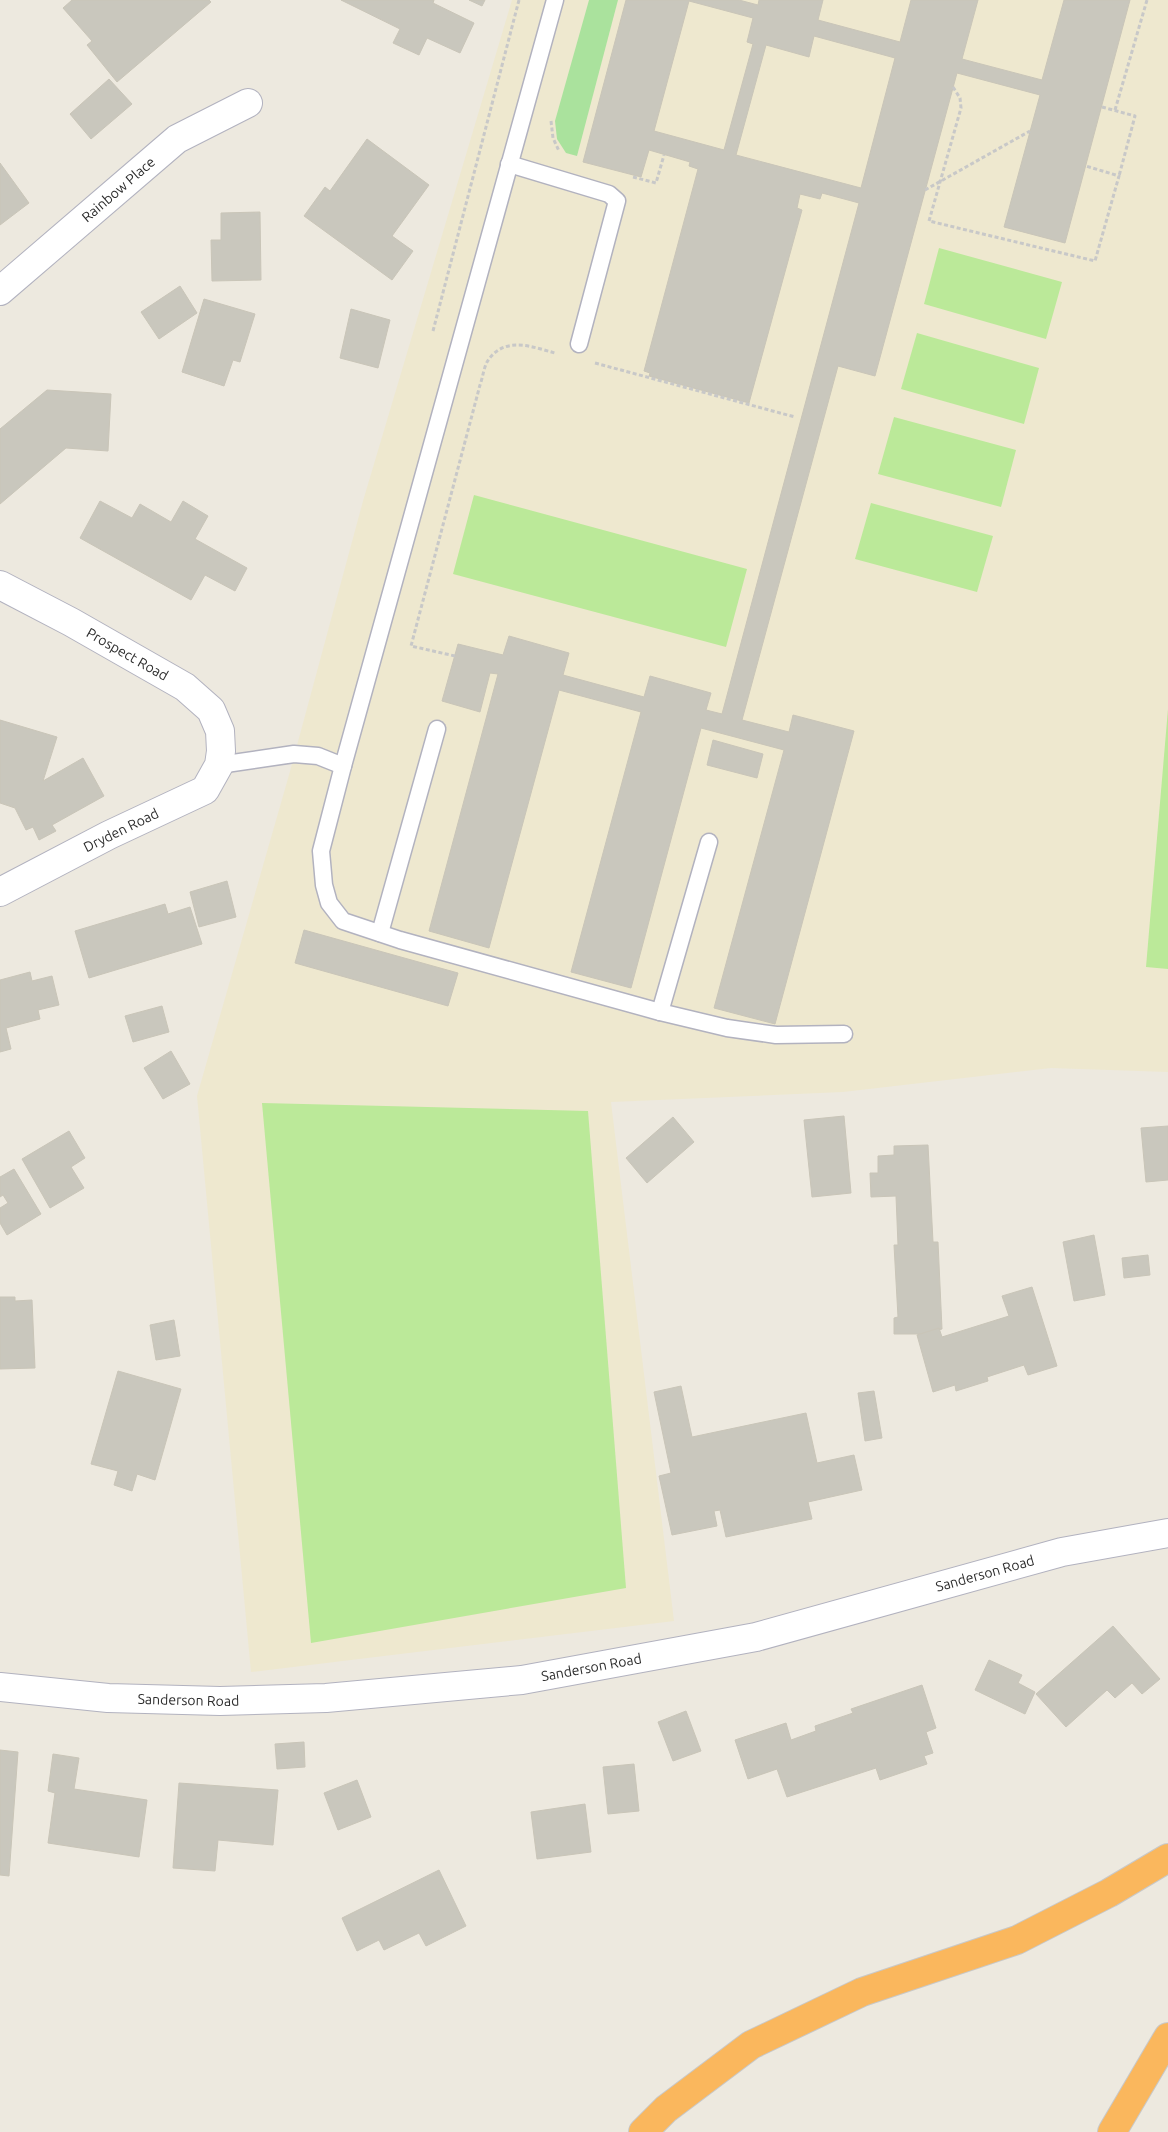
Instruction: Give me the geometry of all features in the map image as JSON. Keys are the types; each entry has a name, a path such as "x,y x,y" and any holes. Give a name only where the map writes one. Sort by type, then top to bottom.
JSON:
{"highway":[{"path":"643,2132 666,2109 751,2045 862,1992 1017,1940 1109,1893 1168,1858"},
{"path":"1112,2132 1168,2037"}],"street":[{"name":"Rainbow Place","path":"0,291 177,139 248,103"},
{"name":"Prospect Road","path":"0,584 185,687 211,710 220,731 220,758"},
{"name":"Dryden Road","path":"0,892 108,835 205,790 220,758"},
{"name":"Sanderson Road","path":"0,1688 108,1698 220,1701 326,1698 522,1680 756,1637 1062,1552 1168,1533"}],"lane":[{"path":"555,0 343,766 321,851 324,885 330,903 342,921 380,933 660,1012 727,1028 776,1035 844,1034"},
{"path":"509,164 609,194 617,201 579,344"},
{"path":"380,933 436,729"},
{"path":"220,758 294,754 318,756 343,766"},
{"path":"660,1012 709,842"}],"path":[{"path":"1115,110 1147,0"},
{"path":"953,88 960,98 961,108 930,221 1095,261 1135,116 1102,107"},
{"path":"553,111 550,120 553,138 563,159"},
{"path":"925,190 1030,131"},
{"path":"628,176 656,183 664,154"},
{"path":"1086,166 1119,176"},
{"path":"454,656 411,646 480,385 489,359 506,346 524,344 562,354"},
{"path":"590,362 795,417"}],"shaded area":[{"path":"512,0 1168,0 1168,1072 1051,1068 843,1092 611,1102 674,1621 251,1672 197,1096 289,775 363,501"}],"green space":[{"path":"589,0 618,0 577,156 566,153 557,139 555,121"},
{"path":"939,248 1062,282 1046,339 924,304"},
{"path":"917,333 1039,368 1024,424 901,389"},
{"path":"894,417 1016,450 1001,507 878,474"},
{"path":"474,495 747,569 726,647 453,574"},
{"path":"871,503 993,536 977,592 855,559"},
{"path":"1168,709 1168,969 1146,967"},
{"path":"262,1103 588,1111 626,1588 311,1643"}],"building":[{"path":"72,0 209,0 211,2 117,82 87,45 92,41 63,8"},
{"path":"341,0 434,0 433,3 474,23 460,53 427,38 419,55 393,43 400,29"},
{"path":"469,0 485,0 482,6"},
{"path":"626,0 739,0 758,5 759,0 823,0 818,20 900,42 911,0 978,0 962,59 1042,80 1064,0 1130,0 1065,243 1004,227 1040,95 957,73 875,376 838,366 742,720 789,732 793,715 854,731 775,1024 714,1008 784,750 701,728 631,988 571,972 641,712 559,690 489,948 429,931 498,674 490,673 480,712 442,701 458,644 503,655 509,636 569,653 563,675 644,697 650,676 711,693 706,710 722,714 859,203 822,193 820,199 800,194 797,208 802,210 749,403 649,376 650,373 644,371 698,169 689,166 690,162 649,150 641,177 583,162","holes":["689,1 753,18 747,42 753,44 724,150 654,131","814,36 895,58 861,188 736,155 766,45 809,57"]},
{"path":"109,79 132,104 91,139 70,114"},
{"path":"367,139 429,185 392,236 413,251 392,280 304,216 325,187 330,191"},
{"path":"0,163 29,203 0,225"},
{"path":"260,212 261,280 212,281 211,240 221,240 221,213"},
{"path":"180,286 197,313 159,339 141,312"},
{"path":"204,299 255,314 240,362 233,360 224,386 182,372"},
{"path":"351,309 390,320 378,368 340,358"},
{"path":"47,390 111,394 108,451 66,448 0,504 0,429"},
{"path":"100,501 132,518 140,504 171,522 183,501 208,516 195,539 247,568 235,591 205,575 191,600 80,538"},
{"path":"0,720 57,737 43,781 83,758 104,796 52,825 56,831 39,840 33,827 26,830 15,808 0,803"},
{"path":"713,740 763,754 757,778 707,765"},
{"path":"227,881 236,917 199,927 190,892"},
{"path":"165,904 168,914 190,907 202,944 89,978 75,931"},
{"path":"304,930 458,973 448,1006 295,963"},
{"path":"30,972 32,981 52,976 59,1005 38,1010 40,1019 6,1028 11,1049 0,1052 0,980"},
{"path":"162,1006 169,1032 133,1042 125,1016"},
{"path":"171,1051 190,1084 163,1099 144,1068"},
{"path":"844,1116 851,1193 812,1197 804,1120"},
{"path":"673,1117 694,1142 647,1183 626,1158"},
{"path":"1168,1126 1168,1180 1146,1182 1141,1128"},
{"path":"69,1131 85,1158 71,1167 84,1188 50,1208 22,1159"},
{"path":"928,1145 933,1242 938,1242 942,1329 923,1334 894,1334 894,1318 898,1317 894,1245 898,1245 896,1196 871,1197 870,1173 878,1173 878,1156 894,1155 894,1146"},
{"path":"14,1169 41,1214 7,1235 0,1223 0,1208 8,1203 3,1195 0,1197 0,1177"},
{"path":"1094,1235 1105,1295 1074,1301 1063,1242"},
{"path":"1148,1255 1150,1275 1124,1278 1122,1258"},
{"path":"1032,1287 1057,1366 1028,1375 1024,1365 987,1377 988,1381 956,1391 955,1385 933,1392 917,1335 939,1328 942,1337 1009,1316 1002,1296"},
{"path":"0,1297 15,1297 15,1301 32,1300 35,1368 0,1369"},
{"path":"174,1320 180,1356 156,1360 150,1325"},
{"path":"118,1371 181,1389 155,1480 137,1474 132,1491 114,1485 118,1471 91,1464"},
{"path":"681,1386 692,1437 806,1413 817,1463 854,1455 862,1490 808,1502 812,1519 726,1537 720,1510 714,1511 717,1526 672,1535 659,1476 671,1473 654,1392"},
{"path":"874,1391 882,1438 865,1441 858,1393"},
{"path":"1113,1626 1160,1679 1142,1694 1132,1683 1115,1698 1107,1690 1066,1727 1036,1694"},
{"path":"989,1660 1022,1675 1018,1683 1035,1692 1025,1714 975,1690"},
{"path":"922,1685 936,1728 926,1732 933,1753 924,1756 927,1764 880,1780 876,1768 787,1797 777,1769 748,1779 735,1740 786,1723 791,1740 816,1731 815,1726 853,1713 851,1709"},
{"path":"686,1711 701,1751 673,1761 658,1722"},
{"path":"304,1742 305,1767 277,1769 275,1744"},
{"path":"0,1750 18,1752 9,1876 0,1875"},
{"path":"53,1754 79,1758 74,1789 147,1800 139,1857 48,1843 55,1793 48,1791"},
{"path":"634,1764 639,1811 608,1814 603,1767"},
{"path":"357,1780 371,1817 338,1830 324,1793"},
{"path":"179,1783 278,1790 273,1845 218,1840 215,1871 173,1868"},
{"path":"585,1804 591,1852 537,1859 531,1812"},
{"path":"439,1870 466,1926 426,1946 419,1933 384,1950 379,1940 357,1951 342,1918"}]}
